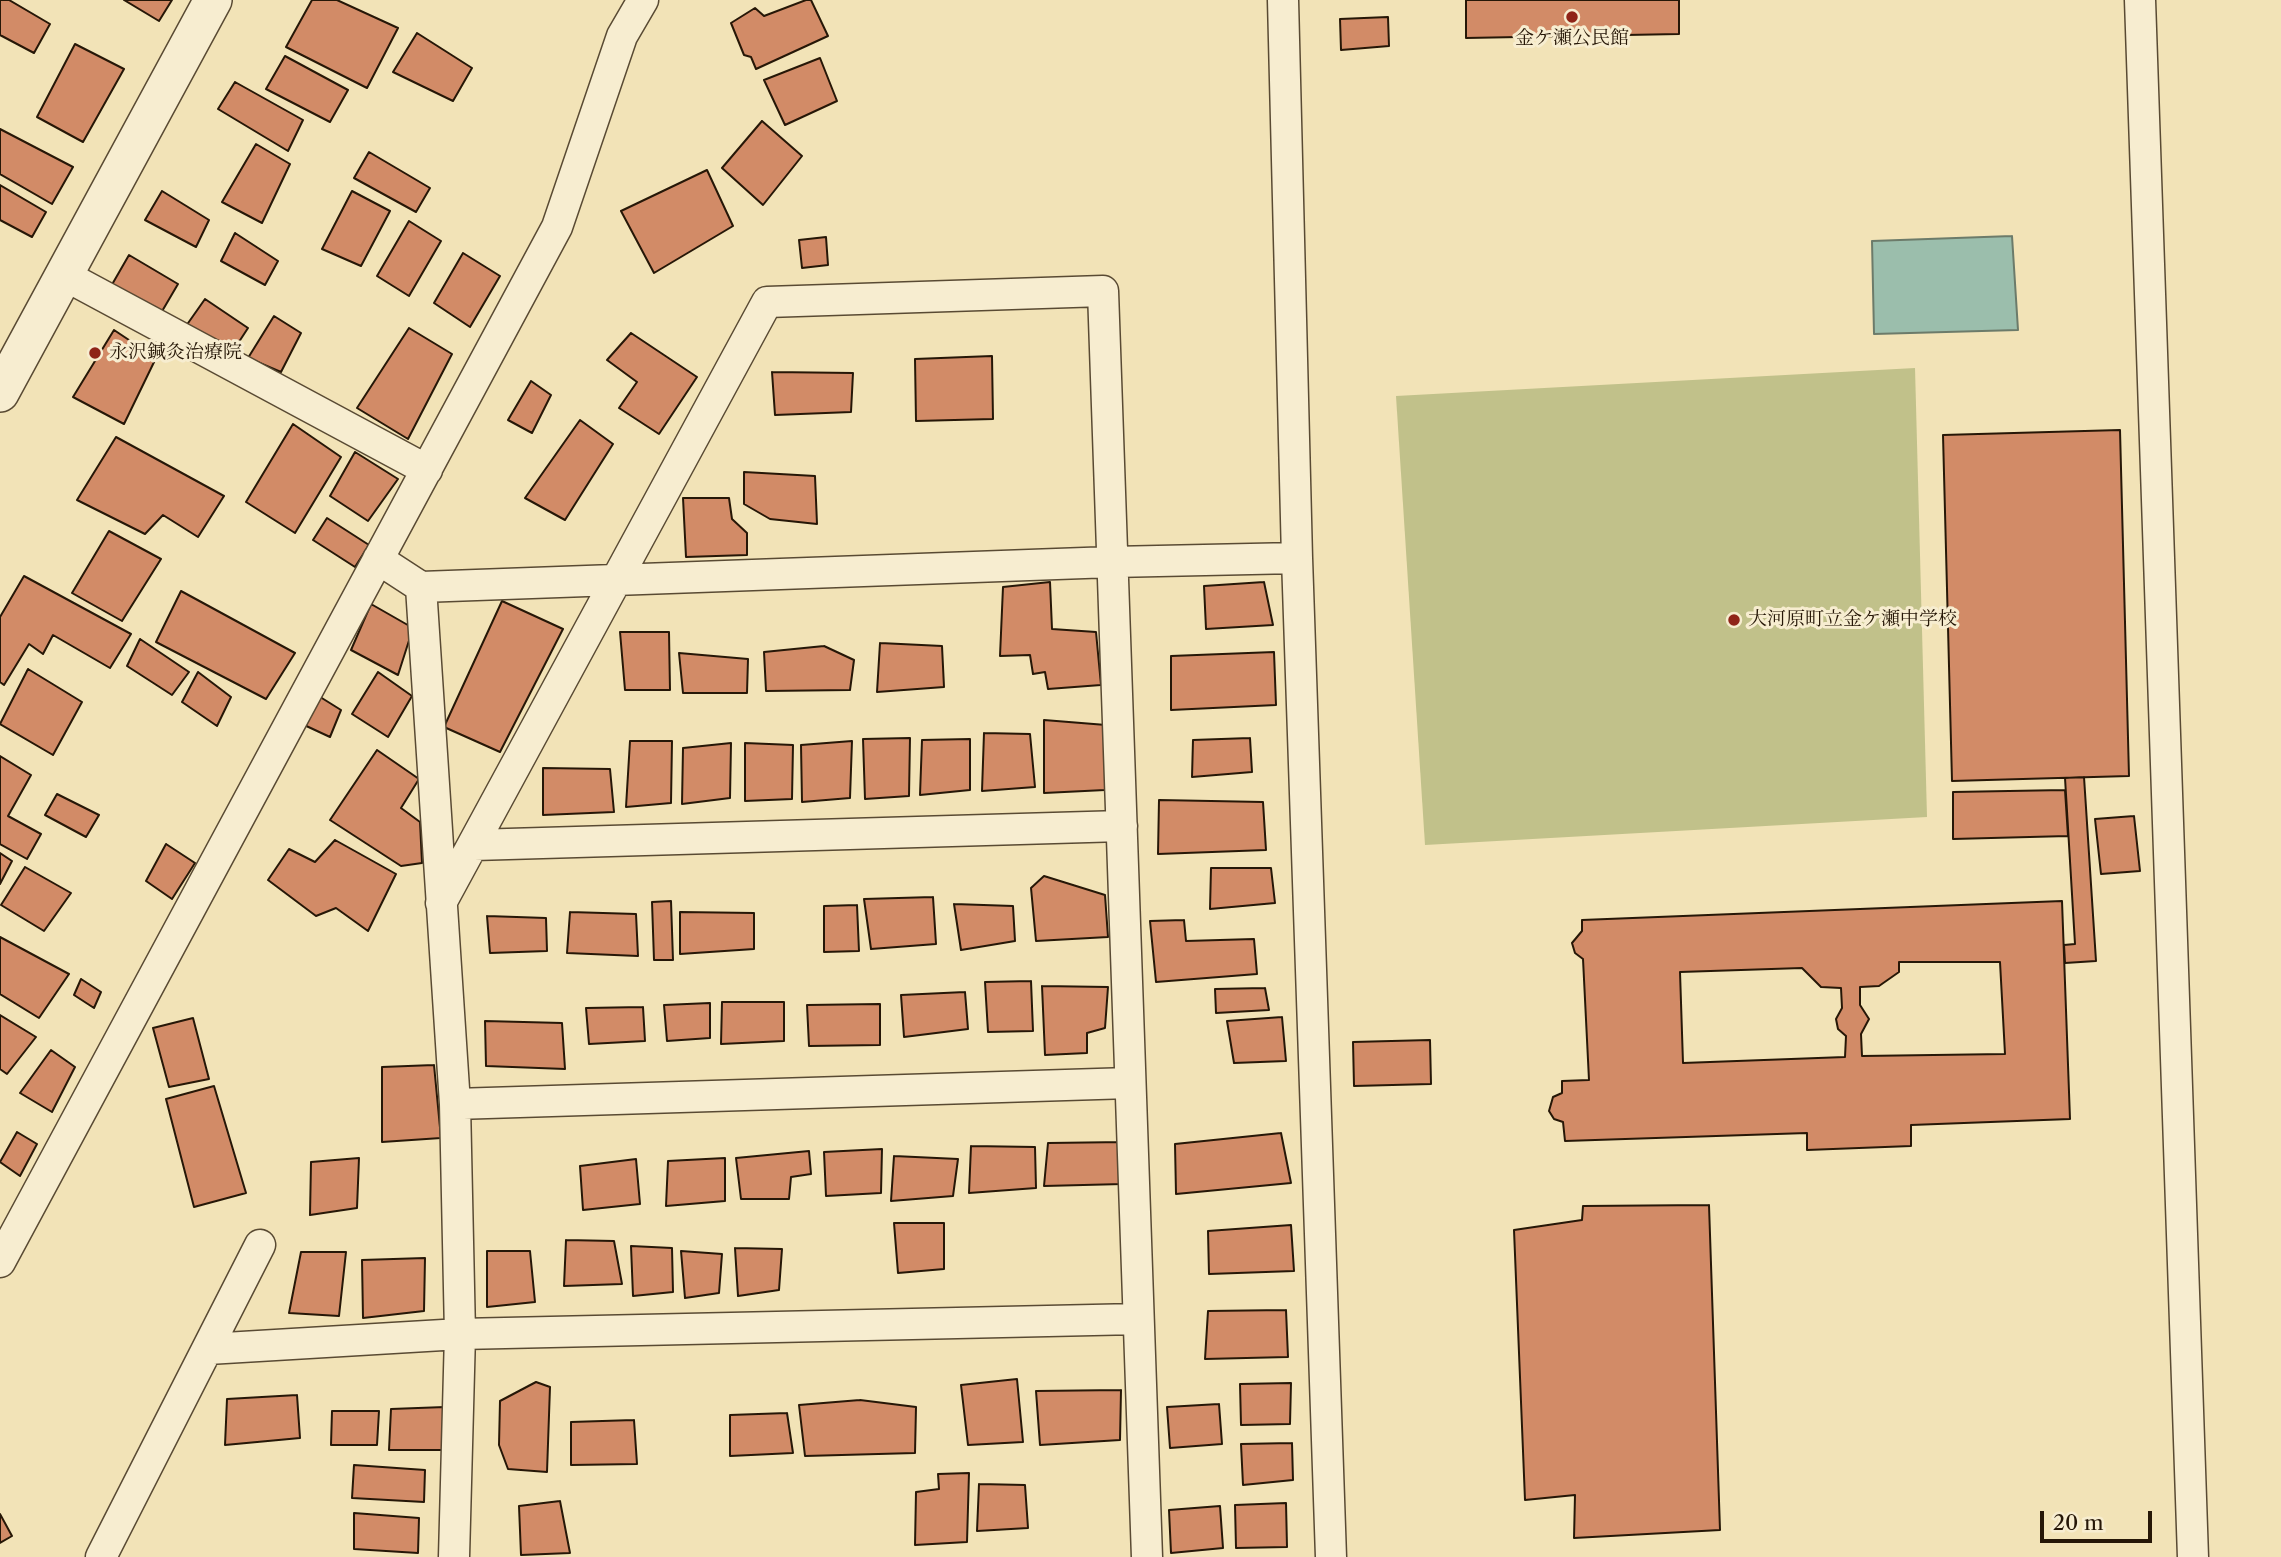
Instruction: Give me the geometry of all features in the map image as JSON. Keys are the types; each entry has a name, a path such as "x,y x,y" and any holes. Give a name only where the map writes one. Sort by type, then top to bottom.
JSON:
{"street":[{"path":"0,393 213,0"},
{"path":"0,1262 557,227 622,36 643,0"},
{"path":"1283,0 1297,558 1331,1557"},
{"path":"2140,0 2193,1557"},
{"path":"64,275 427,470"},
{"path":"441,903 767,302 1103,291 1147,1557"},
{"path":"378,559 421,587 1112,562 1297,558"},
{"path":"421,587 455,1104 460,1334 454,1557"},
{"path":"474,845 1122,825"},
{"path":"455,1104 1130,1083"},
{"path":"101,1557 260,1245"},
{"path":"208,1349 460,1334 1138,1319"}],"green space":[{"path":"1915,368 1927,817 1425,845 1396,396"}],"shaded area":[{"path":"2012,236 2018,330 1874,334 1872,241"}],"building":[{"path":"0,0 9,0 50,24 34,53 0,35"},
{"path":"124,0 172,0 159,21"},
{"path":"312,0 337,0 398,28 367,88 286,47"},
{"path":"811,0 828,36 756,69 751,57 744,55 731,23 755,8 764,16"},
{"name":"金ケ瀬公民館","path":"1466,0 1679,0 1679,34 1466,38"},
{"path":"1388,17 1389,46 1341,50 1340,19"},
{"path":"417,33 472,68 453,101 393,72"},
{"path":"75,44 124,69 83,142 37,117"},
{"path":"285,56 348,90 330,122 266,89"},
{"path":"820,58 837,101 785,125 764,80"},
{"path":"235,82 303,120 288,151 218,109"},
{"path":"762,121 802,156 763,205 722,168"},
{"path":"0,129 73,167 52,204 0,174"},
{"path":"256,144 290,164 262,223 222,202"},
{"path":"369,152 430,188 416,212 354,178"},
{"path":"707,170 733,226 654,273 621,211"},
{"path":"0,185 46,212 32,237 0,220"},
{"path":"162,191 209,220 196,247 145,220"},
{"path":"352,191 390,211 361,266 322,249"},
{"path":"409,221 441,241 409,296 377,276"},
{"path":"235,233 278,261 265,285 221,261"},
{"path":"826,237 828,265 802,268 799,240"},
{"path":"463,253 500,276 470,327 434,303"},
{"path":"129,255 178,284 161,313 110,288"},
{"path":"205,299 248,328 233,351 186,326"},
{"path":"274,316 301,333 281,372 248,358"},
{"path":"409,328 452,354 408,439 357,408"},
{"path":"114,330 156,358 124,424 73,397"},
{"path":"631,333 697,377 659,434 619,408 637,382 607,360"},
{"path":"992,356 993,419 916,421 915,359"},
{"path":"772,372 853,373 851,412 775,415"},
{"path":"531,381 551,395 532,433 508,420"},
{"path":"580,420 613,444 565,520 525,498"},
{"path":"293,424 341,457 295,533 246,502"},
{"path":"2120,430 2129,776 1952,781 1943,435"},
{"path":"116,437 224,496 198,537 163,515 145,534 77,500"},
{"path":"355,452 398,479 368,521 330,496"},
{"path":"744,472 815,476 817,524 770,519 744,504"},
{"path":"683,498 729,498 732,519 747,533 747,555 686,557"},
{"path":"327,518 369,545 355,567 313,540"},
{"path":"109,531 161,559 122,621 72,593"},
{"path":"24,576 131,634 110,668 53,635 43,654 29,644 4,685 0,682 0,617"},
{"path":"1050,582 1052,629 1096,632 1101,685 1048,689 1045,672 1033,674 1030,655 1000,656 1003,587"},
{"path":"1264,582 1273,625 1206,629 1204,586"},
{"path":"181,591 295,653 266,699 156,642"},
{"path":"502,601 563,629 500,752 444,727"},
{"path":"371,604 413,628 398,675 351,650"},
{"path":"620,632 669,632 670,690 625,690"},
{"path":"140,639 189,672 172,695 127,666"},
{"path":"880,643 942,646 944,687 877,692"},
{"path":"824,646 854,660 850,690 766,691 764,652"},
{"path":"1274,652 1276,705 1171,710 1171,656"},
{"path":"679,653 748,659 747,693 683,693"},
{"path":"28,669 82,702 53,755 0,724"},
{"path":"198,672 231,697 217,726 182,702"},
{"path":"378,672 412,696 388,737 352,714"},
{"path":"317,695 341,710 330,737 302,724"},
{"path":"1044,720 1106,725 1105,790 1044,793"},
{"path":"984,733 1030,734 1035,787 982,791"},
{"path":"910,738 909,796 865,799 863,739"},
{"path":"1250,738 1252,772 1192,777 1193,740"},
{"path":"970,739 970,790 920,795 922,740"},
{"path":"630,741 672,741 671,803 626,807"},
{"path":"852,741 850,798 802,802 801,745"},
{"path":"731,743 730,798 682,804 683,748"},
{"path":"745,743 793,745 792,799 745,801"},
{"path":"377,750 419,779 401,808 420,822 422,863 401,866 330,820"},
{"path":"0,756 31,775 8,816 41,834 27,859 0,844"},
{"path":"543,768 610,769 614,812 543,815"},
{"path":"2084,777 2096,961 2065,963 2064,945 2075,944 2065,778"},
{"path":"2065,790 2068,836 1953,839 1953,792"},
{"path":"57,794 99,815 86,837 45,815"},
{"path":"1159,800 1263,802 1266,850 1158,854"},
{"path":"2134,816 2140,871 2101,874 2095,819"},
{"path":"335,840 396,874 368,931 336,908 316,916 268,880 289,849 315,862"},
{"path":"166,844 195,863 172,899 146,881"},
{"path":"0,853 12,861 0,884"},
{"path":"25,867 71,893 44,931 1,905"},
{"path":"1211,868 1271,868 1275,903 1210,909"},
{"path":"1044,876 1105,895 1108,937 1036,941 1031,888"},
{"path":"933,897 936,944 871,949 864,899"},
{"path":"671,901 673,960 654,960 652,902"},
{"path":"2062,901 2070,1119 1911,1125 1911,1146 1807,1150 1807,1133 1565,1141 1563,1122 1554,1119 1549,1111 1553,1097 1562,1093 1562,1081 1589,1080 1583,959 1575,953 1572,943 1582,931 1582,920","holes":["1899,962 2000,962 2005,1054 1862,1056 1861,1034 1869,1019 1860,1005 1860,987 1879,986 1899,972","1802,968 1821,987 1841,988 1842,1008 1836,1019 1838,1029 1846,1036 1845,1057 1683,1063 1680,972"]},
{"path":"954,904 1013,906 1015,941 961,950"},
{"path":"857,905 859,951 824,952 824,906"},
{"path":"570,912 636,914 638,956 567,953"},
{"path":"680,912 754,913 754,949 680,954"},
{"path":"487,916 546,918 547,951 490,953"},
{"path":"1184,920 1186,941 1254,939 1257,974 1156,982 1150,921"},
{"path":"0,937 69,974 39,1018 0,994"},
{"path":"81,979 101,992 94,1008 74,995"},
{"path":"1031,981 1033,1031 988,1032 985,982"},
{"path":"1042,986 1108,987 1105,1028 1087,1033 1087,1053 1045,1055"},
{"path":"1265,988 1269,1010 1216,1013 1215,989"},
{"path":"965,992 968,1029 904,1037 901,995"},
{"path":"722,1002 784,1002 784,1041 721,1044"},
{"path":"710,1003 710,1038 667,1041 664,1005"},
{"path":"880,1004 880,1045 809,1046 807,1005"},
{"path":"643,1007 645,1041 589,1044 586,1008"},
{"path":"0,1015 36,1037 7,1074 0,1069"},
{"path":"1282,1017 1286,1061 1234,1063 1227,1021"},
{"path":"193,1018 209,1079 169,1087 153,1028"},
{"path":"485,1021 562,1023 565,1069 486,1066"},
{"path":"1430,1040 1431,1084 1354,1086 1353,1042"},
{"path":"51,1050 75,1067 52,1112 20,1093"},
{"path":"434,1065 441,1138 382,1142 382,1067"},
{"path":"214,1086 246,1193 194,1207 166,1099"},
{"path":"17,1132 37,1144 20,1176 0,1162"},
{"path":"1281,1133 1291,1183 1176,1194 1175,1144"},
{"path":"1125,1142 1123,1184 1044,1186 1048,1143"},
{"path":"971,1146 1035,1147 1036,1188 969,1193"},
{"path":"882,1149 881,1193 826,1196 824,1152"},
{"path":"809,1151 811,1174 791,1177 789,1199 741,1199 736,1158"},
{"path":"894,1156 958,1159 953,1196 891,1201"},
{"path":"359,1158 357,1208 310,1215 311,1162"},
{"path":"725,1158 725,1201 666,1206 668,1161"},
{"path":"636,1159 640,1204 583,1210 580,1166"},
{"path":"1709,1205 1720,1530 1574,1538 1575,1495 1525,1500 1514,1230 1582,1220 1583,1206"},
{"path":"894,1223 944,1223 944,1269 898,1273"},
{"path":"1291,1225 1294,1271 1209,1274 1208,1231"},
{"path":"566,1240 614,1241 622,1284 564,1286"},
{"path":"631,1246 672,1248 673,1292 633,1296"},
{"path":"735,1248 782,1249 779,1290 738,1296"},
{"path":"487,1251 530,1251 535,1302 487,1307"},
{"path":"681,1251 722,1254 719,1293 685,1298"},
{"path":"301,1252 346,1252 339,1316 289,1313"},
{"path":"425,1258 424,1311 363,1318 362,1260"},
{"path":"1286,1310 1288,1357 1205,1359 1208,1311"},
{"path":"1017,1379 1023,1442 968,1445 961,1385"},
{"path":"536,1382 550,1387 547,1472 508,1469 499,1445 500,1401"},
{"path":"1291,1383 1290,1424 1241,1425 1240,1384"},
{"path":"1121,1390 1120,1440 1040,1445 1036,1391"},
{"path":"297,1395 300,1438 225,1445 227,1399"},
{"path":"860,1400 916,1407 915,1453 805,1456 799,1405"},
{"path":"1219,1404 1222,1444 1170,1448 1167,1407"},
{"path":"445,1407 446,1450 389,1450 391,1409"},
{"path":"332,1411 379,1411 377,1445 331,1445"},
{"path":"787,1413 793,1453 730,1456 730,1415"},
{"path":"634,1420 637,1464 571,1465 571,1422"},
{"path":"1292,1443 1293,1480 1243,1485 1241,1444"},
{"path":"354,1465 425,1470 424,1502 352,1498"},
{"path":"969,1473 967,1542 915,1545 916,1492 939,1489 938,1474"},
{"path":"979,1484 1025,1485 1028,1528 977,1531"},
{"path":"560,1501 570,1553 521,1555 519,1506"},
{"path":"1286,1503 1287,1547 1236,1548 1235,1505"},
{"path":"1220,1506 1223,1548 1171,1553 1169,1510"},
{"path":"354,1513 419,1518 418,1553 354,1549"},
{"path":"0,1514 12,1536 0,1543"}],"place":[{"name":"金ケ瀬公民館","path":"1572,17"},
{"name":"永沢鍼灸治療院","path":"95,353"},
{"name":"大河原町立金ケ瀬中学校","path":"1734,620"}]}
